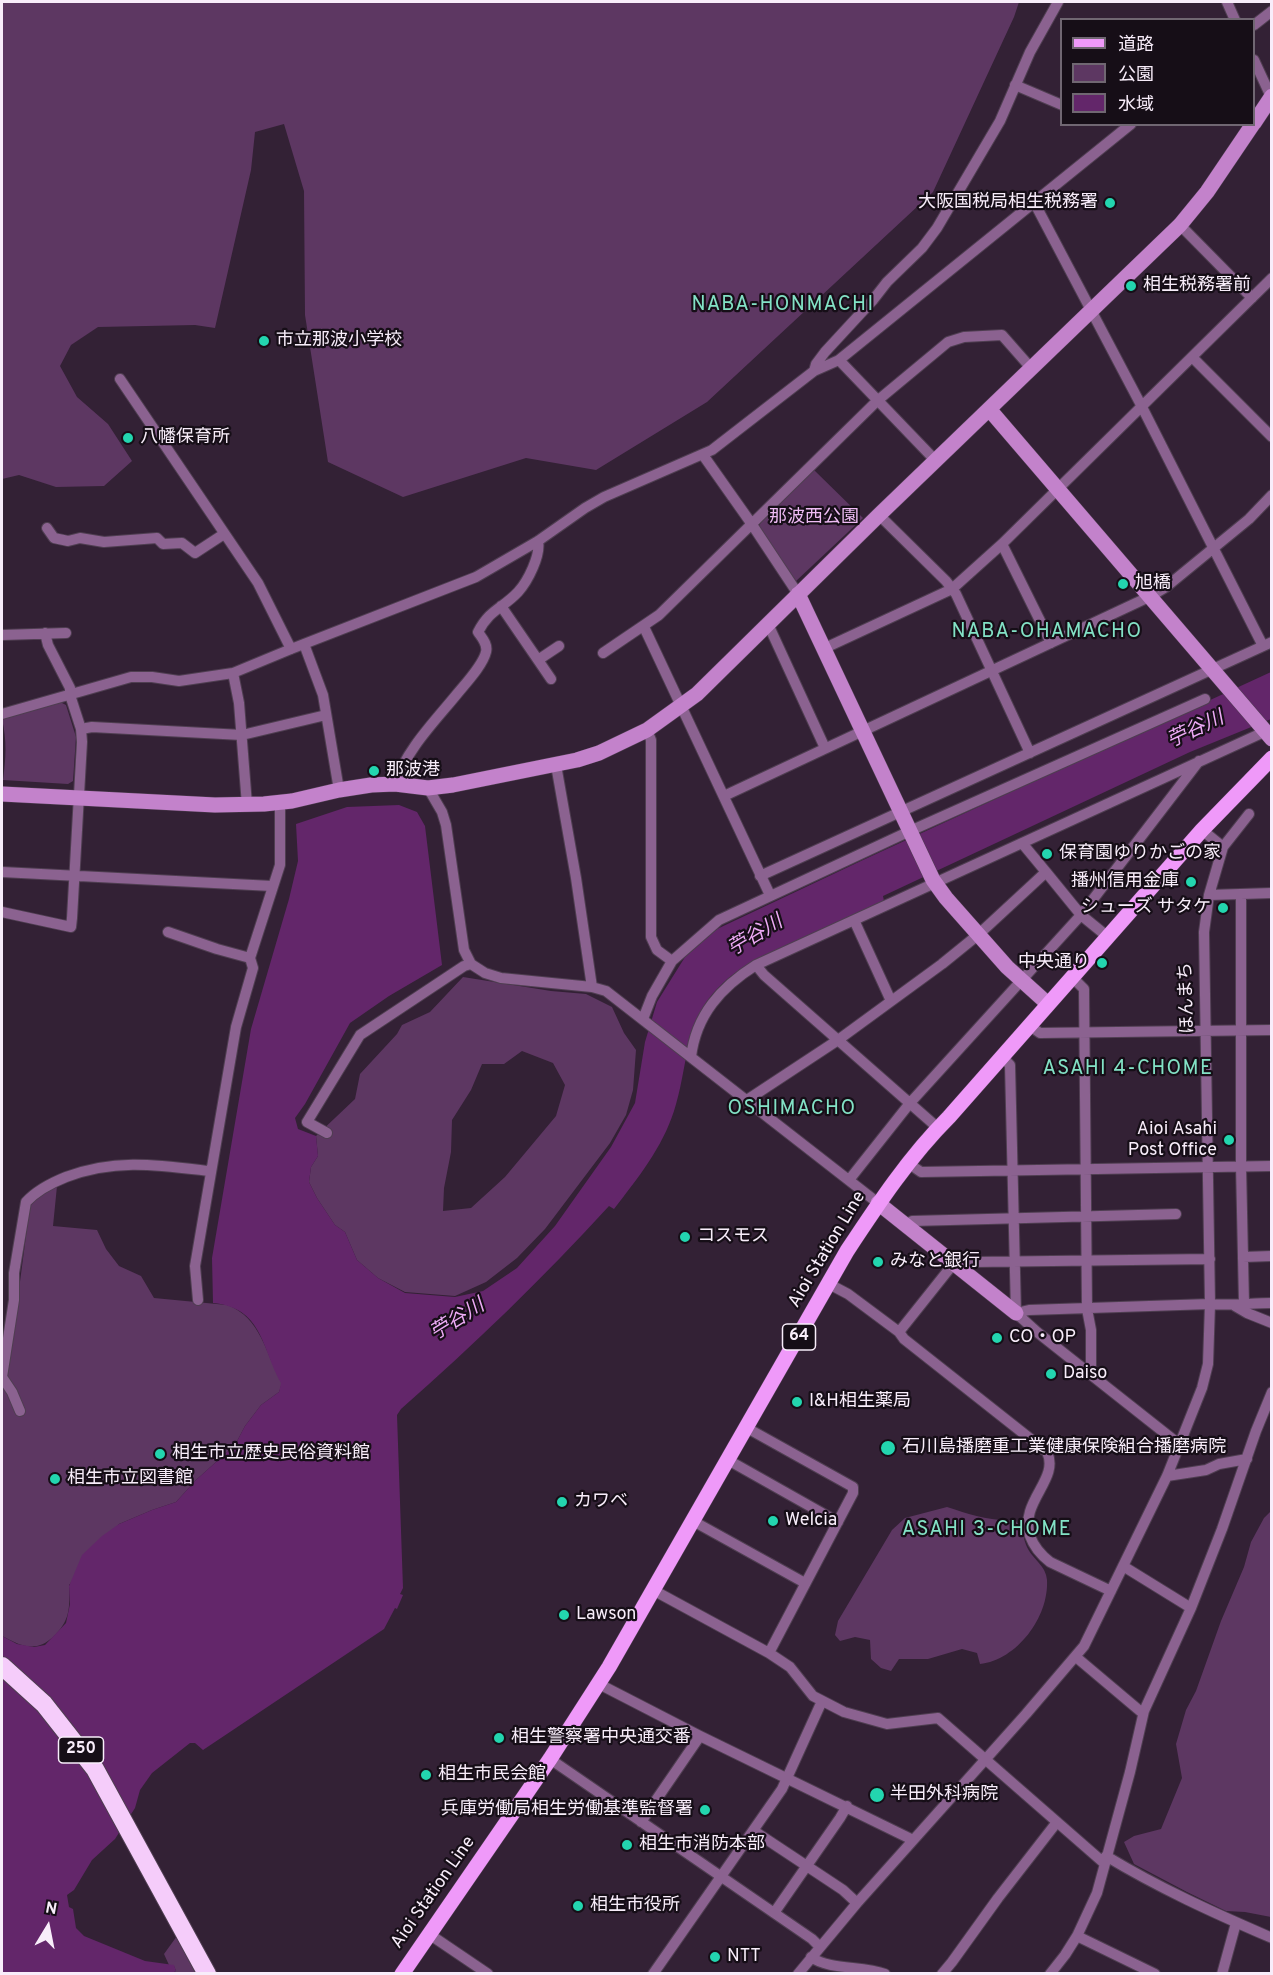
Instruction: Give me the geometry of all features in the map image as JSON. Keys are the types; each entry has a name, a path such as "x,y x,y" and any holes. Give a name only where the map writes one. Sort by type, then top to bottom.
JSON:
{"highway":[{"name":"250","path":"2,1666 38,1698 95,1769 207,1974"}],"main road":[{"name":"Aioi Station Line","path":"402,1974 599,1684 878,1203 908,1163 1047,1004 1202,830 1272,758"}],"street":[{"path":"814,371 825,352 887,282 922,248 937,228 997,127 1030,52 1058,2"},
{"path":"1227,2 1234,18"},
{"path":"1255,24 1272,10"},
{"path":"1255,62 1271,98 1255,121"},
{"path":"1015,85 1060,104"},
{"path":"2,714 131,677 179,681 233,673 476,577 604,497 703,455 814,371 839,360 1128,126"},
{"path":"2,794 215,805 280,803 371,785 395,784 428,788 453,785 556,765 599,753 647,730 698,694 879,514 1180,225 1207,192 1252,126"},
{"path":"760,876 1267,644 1214,548 1142,405 1034,202"},
{"path":"1180,225 1251,298"},
{"path":"825,648 952,589 1002,544 1272,278"},
{"path":"603,653 644,627 658,615 877,401 948,342 964,337 1002,335 1031,368"},
{"path":"1192,357 1272,437"},
{"path":"839,360 935,460"},
{"path":"120,379 258,583 291,649"},
{"path":"688,1055 697,1027 713,1002 725,987 756,965 1265,733 1151,596 989,409"},
{"path":"703,455 752,523 798,594 934,882 1022,982 1047,1004"},
{"path":"724,796 1151,596 1166,587 1269,502"},
{"path":"879,514 952,589 1030,753"},
{"path":"47,528 54,538 68,541 80,538 104,542 157,538 164,544 182,543 195,553 224,534"},
{"path":"395,784 404,764 432,725 471,678 486,654 487,644 478,632 485,618 518,592 533,567 540,548 538,540"},
{"path":"1002,544 1051,643"},
{"path":"501,606 551,679"},
{"path":"768,624 825,748"},
{"path":"644,627 770,895"},
{"path":"2,912 70,927 75,875 81,729 70,695 70,688 48,645 45,633"},
{"path":"2,635 66,633"},
{"path":"304,644 323,695 339,790"},
{"path":"538,660 559,646"},
{"path":"233,673 239,703 247,805"},
{"path":"645,1021 652,996 672,961 719,920 1205,699"},
{"path":"81,729 92,727 242,735 326,715"},
{"path":"647,730 651,740 651,937 657,950 672,961"},
{"path":"849,1180 910,1103 1081,915 1200,761"},
{"path":"556,765 592,987"},
{"path":"428,788 442,812 446,825 464,950 471,963 485,973 501,978 592,987 616,997 959,1267 1180,1445"},
{"path":"198,1300 195,1266 209,1171 236,1027 253,968 250,958 280,865 280,803"},
{"path":"1202,830 1223,847 1249,814"},
{"path":"1022,843 1081,915 1108,937"},
{"name":"ほんまち","path":"798,1974 856,1903 1084,1646 1167,1476 1202,1388 1208,1364 1210,1304 1203,957 1208,901 1223,847"},
{"path":"2,872 272,886"},
{"path":"747,1100 838,1040 942,964 979,934 1046,872"},
{"path":"1208,901 1240,895 1272,894"},
{"path":"1240,895 1243,1257 1240,1305 1247,1313 1272,1323"},
{"path":"854,920 891,1001"},
{"path":"168,932 217,950 250,958"},
{"path":"327,1133 307,1122 360,1035 471,963"},
{"path":"756,965 764,975 938,1128"},
{"path":"1072,977 1084,989 1084,1169 1087,1309 1091,1330 1090,1374"},
{"path":"1030,1026 1040,1033 1272,1030"},
{"path":"1002,1057 1010,1065 1016,1313"},
{"path":"908,1163 921,1172 1272,1166"},
{"path":"20,1411 12,1392 2,1377 14,1300 14,1273 26,1202 34,1193 56,1181 95,1167 130,1164 209,1171"},
{"path":"907,1226 912,1221 1176,1214"},
{"path":"1243,1257 1272,1256"},
{"path":"899,1332 959,1267 973,1262 1210,1259"},
{"path":"829,1284 848,1294 899,1332 904,1339 1047,1452 1051,1460 1049,1469 1030,1508 1027,1521 1032,1541 1042,1556 1050,1562 1111,1591"},
{"path":"1016,1313 1029,1310 1272,1303"},
{"path":"1050,1974 1077,1936 1097,1893 1113,1839 1144,1711 1191,1608 1272,1392"},
{"path":"747,1428 853,1488 853,1493 769,1653"},
{"path":"1167,1476 1206,1470 1219,1464 1247,1459"},
{"path":"728,1460 838,1522"},
{"path":"693,1521 805,1583"},
{"path":"1123,1566 1191,1608"},
{"path":"653,1590 769,1653 790,1667 813,1696 844,1712 887,1724 938,1718 1057,1822 1105,1860 1272,1938"},
{"path":"1076,1657 1140,1711 1144,1711"},
{"path":"599,1684 914,1840"},
{"path":"653,1974 754,1831 788,1778 822,1701"},
{"path":"641,1822 700,1736"},
{"path":"550,1759 820,1947"},
{"path":"774,1913 847,1806"},
{"path":"942,1974 1057,1822"},
{"path":"754,1831 843,1890 856,1903"},
{"path":"1222,1974 1236,1923"},
{"path":"429,1934 488,1974"},
{"path":"1077,1936 1139,1970 1155,1974"},
{"path":"811,1957 819,1963 872,1969 885,1974"}],"green space":[{"path":"2,2 1019,2 933,192 707,402 596,470 526,458 403,497 328,462 305,315 304,191 284,124 255,132 251,170 215,328 195,325 98,327 71,345 60,366 77,397 108,424 132,461 104,486 56,487 19,475 2,479"},
{"name":"那波西公園","path":"814,470 863,518 795,582 759,526 764,517"},
{"path":"60,702 66,705 76,737 73,781 68,784 3,780 6,750 2,719"},
{"path":"463,977 551,991 586,994 612,1007 624,1033 636,1050 633,1090 626,1115 610,1143 545,1229 517,1258 486,1282 455,1296 405,1292 378,1278 357,1260 345,1232 335,1225 309,1182 311,1167 318,1156 316,1136 355,1099 360,1074 397,1034 402,1025 430,1012","holes":["522,1051 553,1063 565,1085 556,1116 505,1177 471,1208 443,1211 444,1188 451,1152 452,1120 471,1090 482,1064 504,1064"]},
{"path":"57,1186 53,1226 97,1230 106,1249 119,1266 141,1276 154,1298 227,1305 238,1311 248,1318 255,1328 282,1383 279,1392 261,1405 245,1426 235,1445 196,1480 176,1502 119,1524 69,1585 68,1614 59,1631 41,1645 28,1646 2,1636 2,1370 9,1366 30,1205 41,1194"},
{"path":"947,1507 989,1519 1015,1520 1022,1531 1030,1553 1046,1575 1043,1608 1028,1634 1018,1645 994,1661 980,1664 977,1653 962,1649 928,1659 899,1659 891,1671 881,1668 871,1659 870,1640 855,1637 840,1641 835,1635 838,1621 892,1530 905,1518"},
{"path":"1271,1511 1271,1917 1226,1911 1187,1892 1134,1864 1124,1842 1134,1836 1161,1829 1182,1778 1176,1744 1186,1710 1196,1691 1221,1621 1244,1567 1251,1542 1264,1518"},
{"path":"177,1936 198,1973 172,1973 176,1971 174,1966 169,1965 164,1954"}],"water":[{"name":"苧谷川","path":"1271,672 1271,719 1190,752 883,896 884,901 757,960 736,972 718,988 707,1001 693,1031 679,1095 669,1125 656,1150 632,1186 614,1209 609,1206 508,1310 397,1415 403,1588 400,1594 403,1595 384,1629 203,1750 195,1743 190,1743 152,1773 140,1790 135,1808 115,1839 92,1860 74,1890 67,1895 69,1907 73,1909 76,1928 84,1936 145,1961 174,1965 176,1971 172,1973 2,1973 2,1636 17,1644 34,1647 45,1645 66,1623 70,1604 69,1586 82,1555 119,1524 176,1502 196,1480 235,1445 245,1426 261,1405 279,1392 281,1383 264,1343 251,1321 229,1306 213,1303 212,1258 251,1029 298,861 296,824 347,807 399,805 417,812 425,826 442,965 389,996 350,1023 295,1118 298,1129 316,1136 318,1156 311,1167 309,1182 335,1225 345,1232 357,1260 378,1278 405,1293 455,1297 483,1291 517,1268 555,1226 611,1147 635,1103 645,1042 657,1002 685,957 717,929"}],"place":[{"name":"大阪国税局相生税務署","path":"1110,203"},
{"name":"相生税務署前","path":"1131,286"},
{"name":"市立那波小学校","path":"264,341"},
{"name":"八幡保育所","path":"128,438"},
{"name":"旭橋","path":"1123,584"},
{"name":"那波港","path":"374,771"},
{"name":"保育園ゆりかごの家","path":"1047,854"},
{"name":"播州信用金庫","path":"1191,882"},
{"name":"シューズ サタケ","path":"1223,908"},
{"name":"中央通り","path":"1102,963"},
{"name":"Aioi Asahi Post Office","path":"1229,1140"},
{"name":"コスモス","path":"685,1237"},
{"name":"みなと銀行","path":"878,1262"},
{"name":"CO・OP","path":"997,1338"},
{"name":"Daiso","path":"1051,1374"},
{"name":"I&H相生薬局","path":"797,1402"},
{"name":"石川島播磨重工業健康保険組合播磨病院","path":"888,1448"},
{"name":"相生市立歴史民俗資料館","path":"160,1454"},
{"name":"相生市立図書館","path":"55,1479"},
{"name":"カワベ","path":"562,1502"},
{"name":"Welcia","path":"773,1521"},
{"name":"Lawson","path":"564,1615"},
{"name":"相生警察署中央通交番","path":"499,1738"},
{"name":"相生市民会館","path":"426,1775"},
{"name":"半田外科病院","path":"877,1795"},
{"name":"兵庫労働局相生労働基準監督署","path":"705,1810"},
{"name":"相生市消防本部","path":"627,1845"},
{"name":"相生市役所","path":"578,1906"},
{"name":"NTT","path":"715,1957"}],"district":[{"name":"NABA-HONMACHI","path":"783,306"},
{"name":"NABA-OHAMACHO","path":"1047,633"},
{"name":"ASAHI 4-CHOME","path":"1128,1070"},
{"name":"OSHIMACHO","path":"792,1110"},
{"name":"ASAHI 3-CHOME","path":"987,1531"}]}
